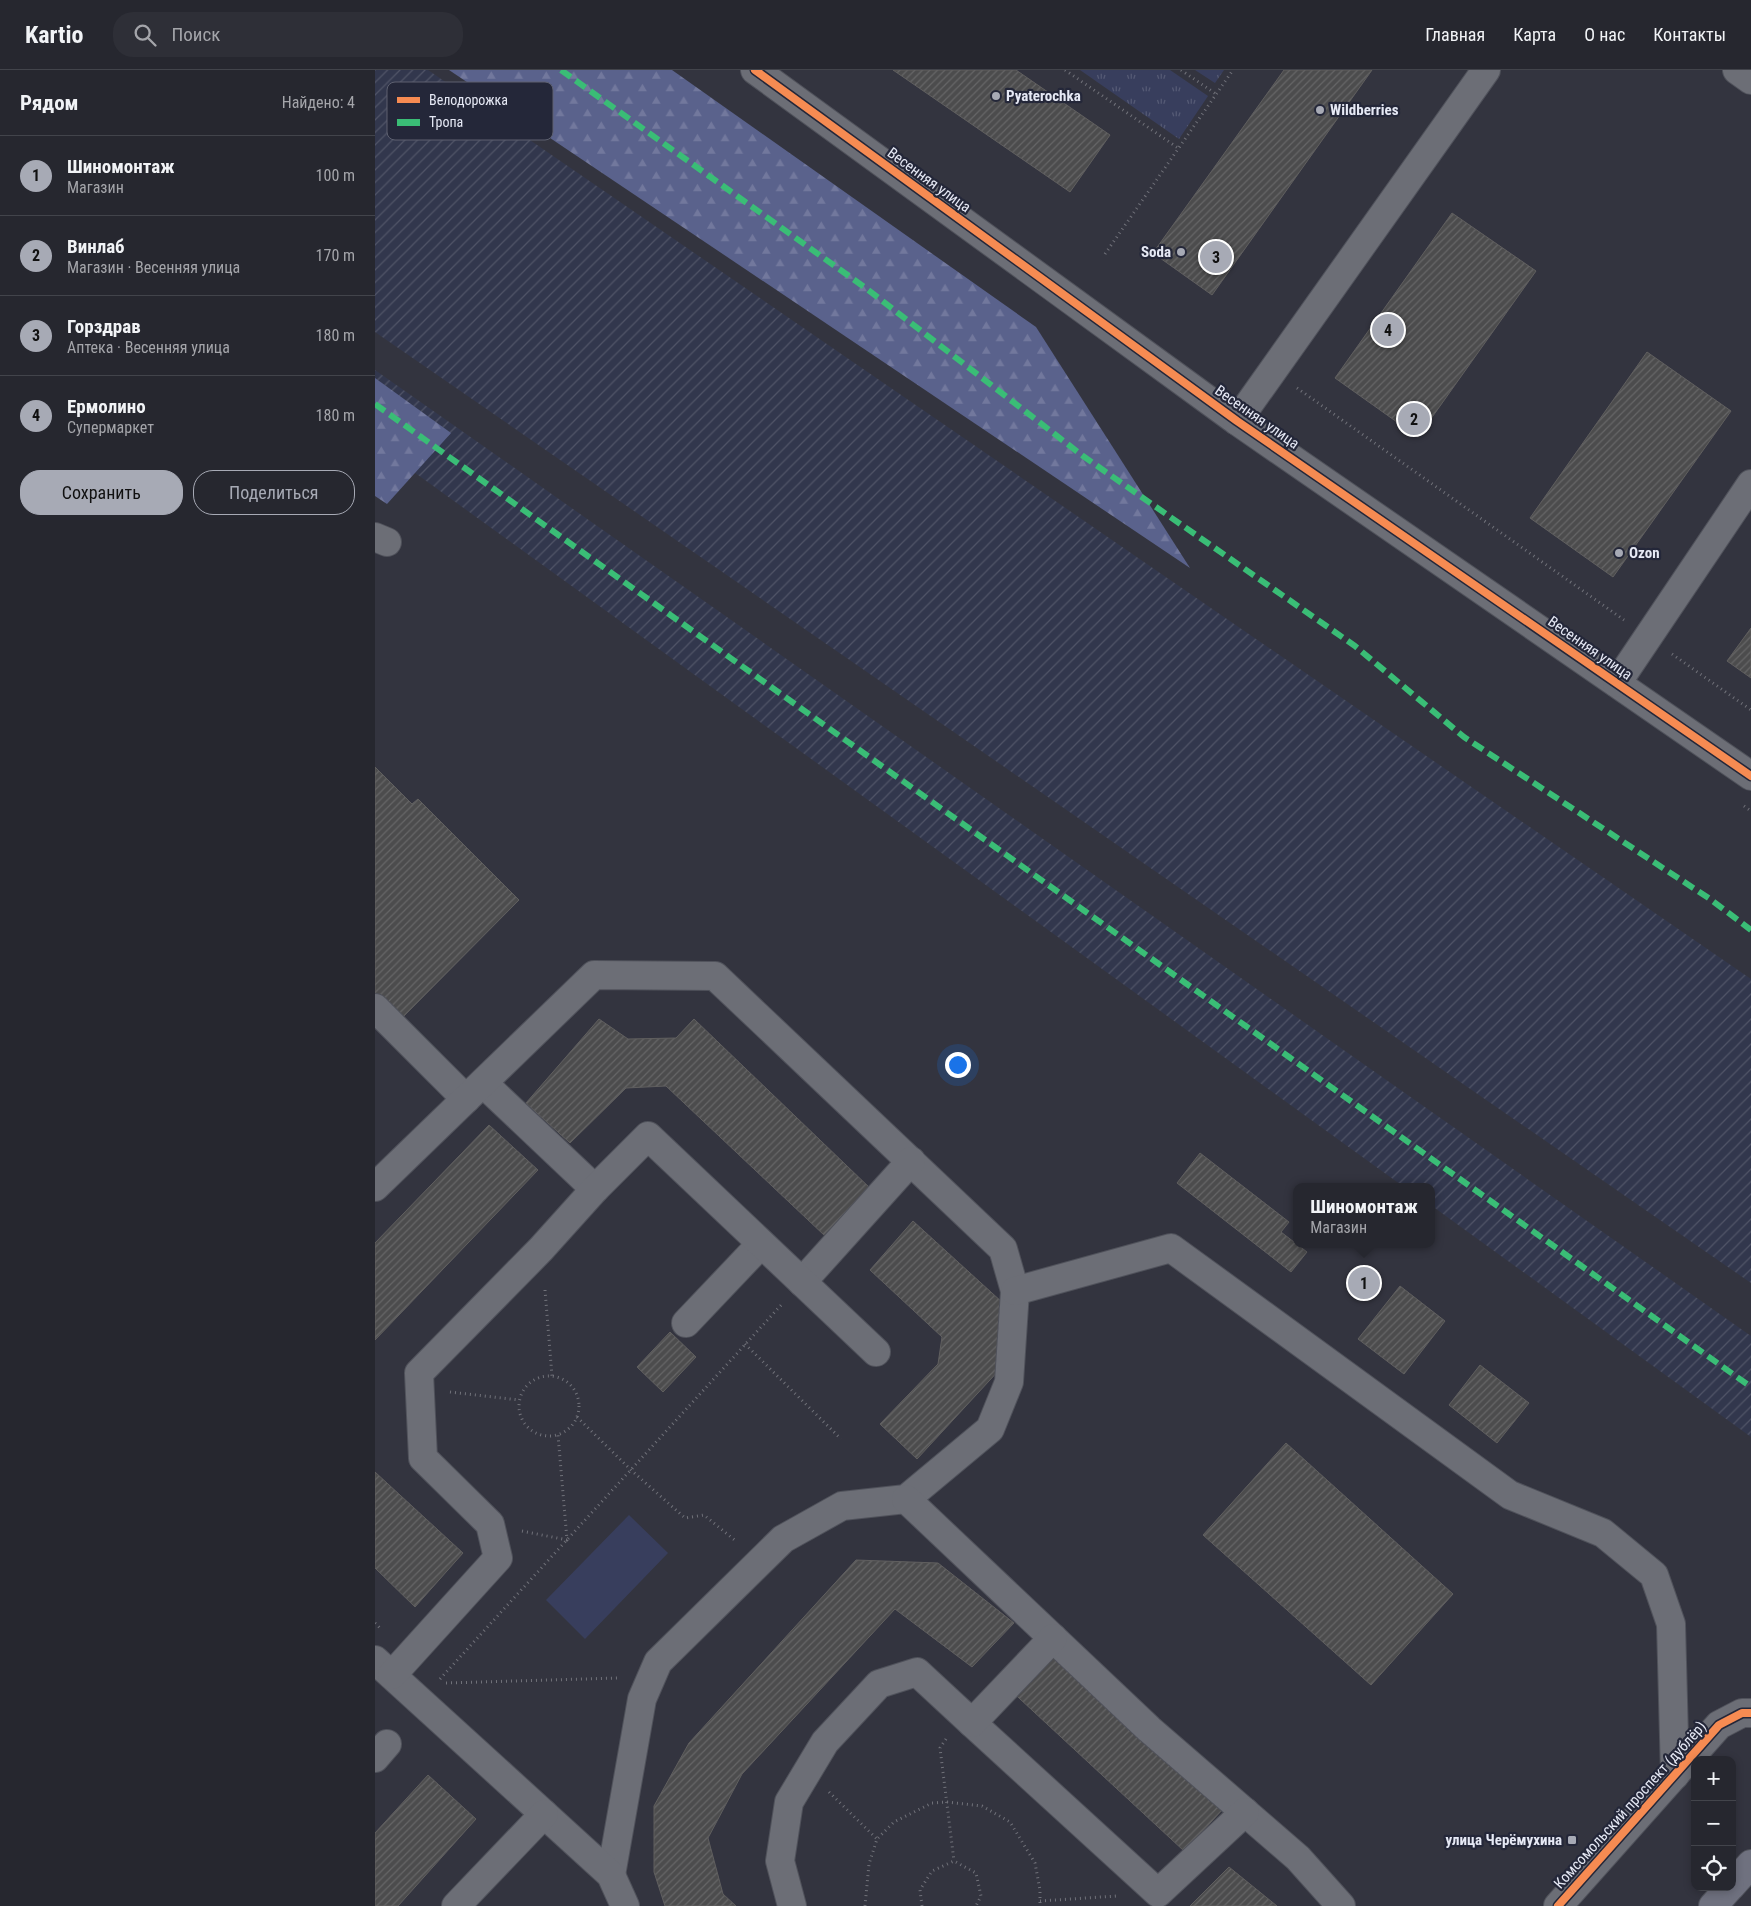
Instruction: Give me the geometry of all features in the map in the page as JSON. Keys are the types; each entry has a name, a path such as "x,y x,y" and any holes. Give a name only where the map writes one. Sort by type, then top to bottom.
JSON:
{"main road":[{"path":"1736,1880 1751,1864"},
{"path":"1713,1906 1726,1891"}],"street":[{"name":"Весенняя улица","path":"755,70 1237,421 1751,776"},
{"path":"1237,421 1486,70"},
{"path":"1737,70 1751,80"},
{"path":"1617,683 1751,484"},
{"path":"375,1187 594,975 715,976 1003,1249 1015,1291 1009,1382 990,1429 906,1499 842,1506 783,1539 658,1662 643,1699 611,1875"},
{"path":"375,1008 595,1189"},
{"path":"625,1906 611,1875 544,1814 392,1664 498,1558 490,1524 423,1458 419,1373 541,1249 595,1189 648,1136 876,1352"},
{"path":"802,1282 911,1161"},
{"path":"686,1323 761,1244"},
{"path":"1015,1291 1171,1248 1510,1494 1603,1533 1654,1575 1671,1624 1675,1775"},
{"path":"906,1499 1149,1729 1298,1858 1341,1906"},
{"path":"968,1720 1053,1638"},
{"path":"792,1906 780,1861 789,1802 825,1742 879,1684 917,1672 1158,1900 1245,1812"},
{"name":"Комсомольский проспект (дублёр)","path":"1558,1906 1719,1726 1741,1714 1751,1713"},
{"path":"456,1906 544,1814"}],"path":[{"path":"1065,70 1178,148"},
{"path":"1181,70 1216,94"},
{"path":"1105,254 1233,70"},
{"path":"1273,371 1751,710"},
{"path":"541,1249 552,1376"},
{"path":"652,1677 437,1683 802,1282"},
{"path":"745,1344 841,1439"},
{"path":"552,1376 563,1379 572,1386 578,1396 580,1406 577,1417 570,1428 558,1435 547,1437 535,1432 525,1424 520,1413 519,1400 531,1381 541,1377 552,1376"},
{"path":"420,1389 519,1400"},
{"path":"577,1417 631,1470 685,1518 704,1515 761,1561"},
{"path":"558,1435 567,1540"},
{"path":"490,1524 567,1540"},
{"path":"375,1624 392,1664"},
{"path":"954,1860 939,1748 968,1720"},
{"path":"807,1771 877,1839"},
{"path":"865,1906 869,1864 877,1839 895,1822 932,1803 947,1802 982,1806 1011,1822 1035,1863 1040,1906"},
{"path":"922,1906 920,1890 932,1872 954,1860"},
{"path":"954,1860 976,1873 981,1896 976,1906"},
{"path":"1040,1901 1158,1900"}],"shaded area":[{"path":"375,70 428,70 445,82 387,82 387,140 530,140 1751,979 1751,1283 375,332"},
{"path":"375,370 1751,1336 1751,1437 1435,1208 1435,1183 1398,1183 375,444"}],"green space":[{"path":"449,70 672,70 1036,327 1190,568 553,140 553,82 467,82"},
{"path":"1080,70 1170,70 1208,96 1179,139"},
{"path":"1195,70 1224,70 1215,83"},
{"path":"375,378 451,433 387,504 375,496"},
{"path":"629,1515 668,1553 585,1639 546,1600"}],"building":[{"path":"893,70 1016,70 1110,135 1070,192"},
{"path":"1284,70 1372,70 1212,295 1153,253"},
{"path":"1452,213 1536,271 1418,437 1335,378"},
{"path":"1647,352 1731,411 1613,577 1530,518"},
{"path":"1751,628 1751,678 1727,661"},
{"path":"375,767 412,804 418,799 519,900 394,1026 375,1007"},
{"path":"599,1019 628,1039 676,1038 694,1019 871,1189 825,1236 666,1086 626,1088 570,1143 526,1103"},
{"path":"489,1125 538,1170 375,1340 375,1243"},
{"path":"1200,1153 1289,1222 1281,1232 1293,1241 1293,1248 1302,1248 1307,1252 1291,1272 1177,1183"},
{"path":"913,1221 1003,1303 1001,1368 917,1459 880,1424 938,1364 942,1337 870,1270"},
{"path":"1400,1286 1445,1321 1404,1374 1358,1339"},
{"path":"670,1332 696,1357 663,1392 637,1367"},
{"path":"1480,1365 1529,1403 1497,1443 1449,1405"},
{"path":"1286,1443 1453,1594 1371,1685 1203,1535"},
{"path":"375,1472 463,1553 415,1607 375,1568"},
{"path":"856,1560 938,1563 1014,1623 972,1667 895,1609 742,1774 708,1838 723,1894 736,1906 665,1906 654,1872 654,1806 689,1743"},
{"path":"1046,1643 1224,1808 1184,1851 1006,1686"},
{"path":"428,1775 476,1819 398,1906 375,1906 375,1833"},
{"path":"1229,1867 1277,1906 1190,1906"}],"marked path":[{"path":"561,70 867,289 1083,456 1355,646 1464,737 1710,899 1751,930"},
{"path":"375,404 1751,1387"}],"cycle path":[{"path":"755,70 1237,421 1751,776"},
{"path":"1558,1906 1719,1725 1742,1713 1751,1713"}],"place":[{"name":"Pyaterochka","path":"996,96"},
{"name":"Wildberries","path":"1320,110"},
{"name":"Soda","path":"1181,252"},
{"name":"Горздрав","path":"1216,257"},
{"name":"Ермолино","path":"1388,330"},
{"name":"Винлаб","path":"1414,419"},
{"name":"Ozon","path":"1619,553"},
{"name":"Шиномонтаж","path":"1364,1283"},
{"name":"улица Черёмухина","path":"1572,1840"}]}
